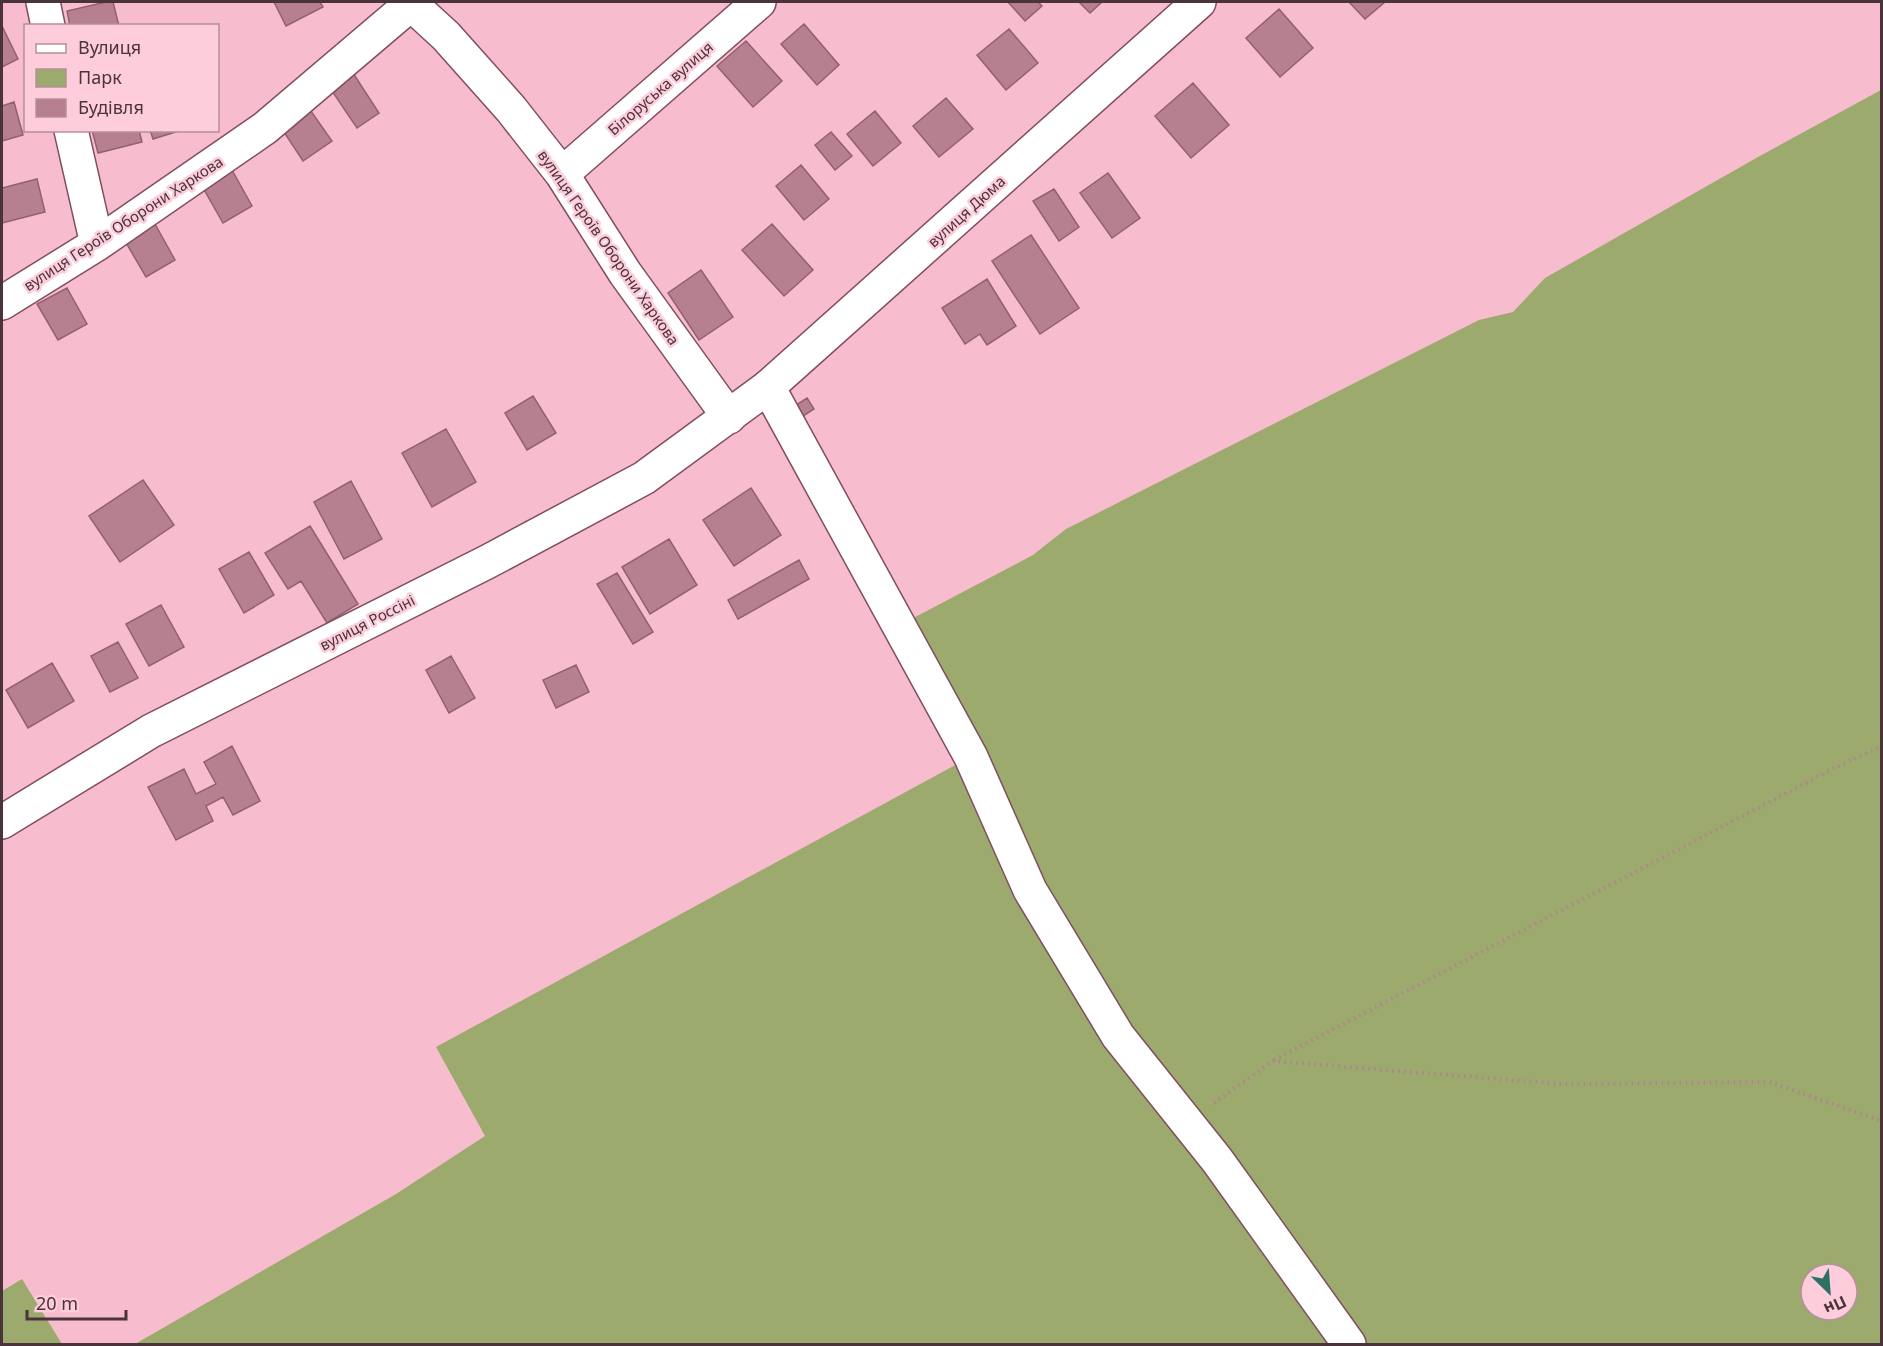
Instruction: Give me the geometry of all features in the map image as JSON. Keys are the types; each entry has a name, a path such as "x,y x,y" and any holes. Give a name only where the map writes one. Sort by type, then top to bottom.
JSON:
{"street":[{"path":"43,2 48,24"},
{"name":"Білоруська вулиця","path":"562,174 759,2"},
{"name":"вулиця Дюма","path":"729,417 768,387 1199,2"},
{"name":"вулиця Героїв Оборони Харкова","path":"2,303 97,244 265,128 410,3 446,36 511,109 562,174 625,273 729,417"},
{"path":"71,132 97,244"},
{"path":"768,387 970,757 1030,890 1118,1036 1217,1160 1349,1344"},
{"name":"вулиця Россіні","path":"2,822 151,731 487,562 644,478 729,417"}],"path":[{"path":"1187,1123 1273,1061 1831,770 1881,747"},
{"path":"1273,1061 1562,1084 1769,1082 1881,1121"}],"green space":[{"path":"1881,90 1881,1344 135,1344 396,1194 485,1136 436,1047 970,757 898,626 1033,555 1066,529 1479,320 1513,312 1545,278"},
{"path":"22,1279 62,1344 2,1344 2,1291"}],"building":[{"path":"113,2 118,24 70,24 67,11"},
{"path":"274,2 320,2 323,7 286,26"},
{"path":"1008,2 1038,2 1042,6 1025,21"},
{"path":"1079,2 1102,2 1090,13"},
{"path":"1349,2 1385,2 1365,19"},
{"path":"1279,9 1313,48 1280,77 1246,38"},
{"path":"804,24 839,65 817,85 781,44"},
{"path":"2,26 18,59 2,67"},
{"path":"1009,29 1038,63 1006,90 977,55"},
{"path":"746,41 782,81 753,107 717,66"},
{"path":"353,73 379,113 357,128 330,88"},
{"path":"1193,83 1229,125 1191,158 1155,116"},
{"path":"946,98 973,129 939,157 913,126"},
{"path":"14,102 23,135 2,141 2,106"},
{"path":"308,107 332,141 303,161 280,126"},
{"path":"875,111 901,143 873,166 847,134"},
{"path":"93,132 140,132 142,142 98,153"},
{"path":"151,132 176,132 153,139"},
{"path":"831,132 852,156 835,170 815,145"},
{"path":"801,165 829,199 804,220 776,186"},
{"path":"232,170 252,206 223,223 202,186"},
{"path":"1108,173 1140,218 1112,238 1080,193"},
{"path":"37,179 45,212 2,223 2,188"},
{"path":"1054,189 1079,227 1059,241 1033,201"},
{"path":"155,224 175,260 146,277 125,241"},
{"path":"772,224 813,270 784,296 742,250"},
{"path":"1031,235 1079,308 1040,334 992,261"},
{"path":"701,270 733,317 699,340 668,293"},
{"path":"987,279 1016,326 987,345 980,334 965,344 942,308"},
{"path":"67,288 87,324 58,340 37,304"},
{"path":"533,396 556,433 527,450 505,413"},
{"path":"807,398 814,409 797,420 790,409"},
{"path":"446,429 476,482 432,507 402,453"},
{"path":"143,480 174,525 120,562 89,516"},
{"path":"351,481 382,539 344,559 314,502"},
{"path":"751,488 781,535 734,566 703,520"},
{"path":"310,526 358,604 327,623 301,581 288,589 265,553"},
{"path":"669,539 697,585 650,614 622,567"},
{"path":"249,552 274,595 244,613 219,569"},
{"path":"799,560 809,579 738,619 728,600"},
{"path":"617,573 653,632 633,644 597,584"},
{"path":"161,605 184,647 149,666 126,624"},
{"path":"118,642 138,678 110,692 91,656"},
{"path":"451,656 475,698 449,713 426,670"},
{"path":"52,663 74,701 28,728 6,690"},
{"path":"576,665 589,692 556,708 543,680"},
{"path":"232,746 260,801 233,815 223,797 206,806 213,821 176,840 148,787 184,769 196,794 216,784 204,762"}]}
